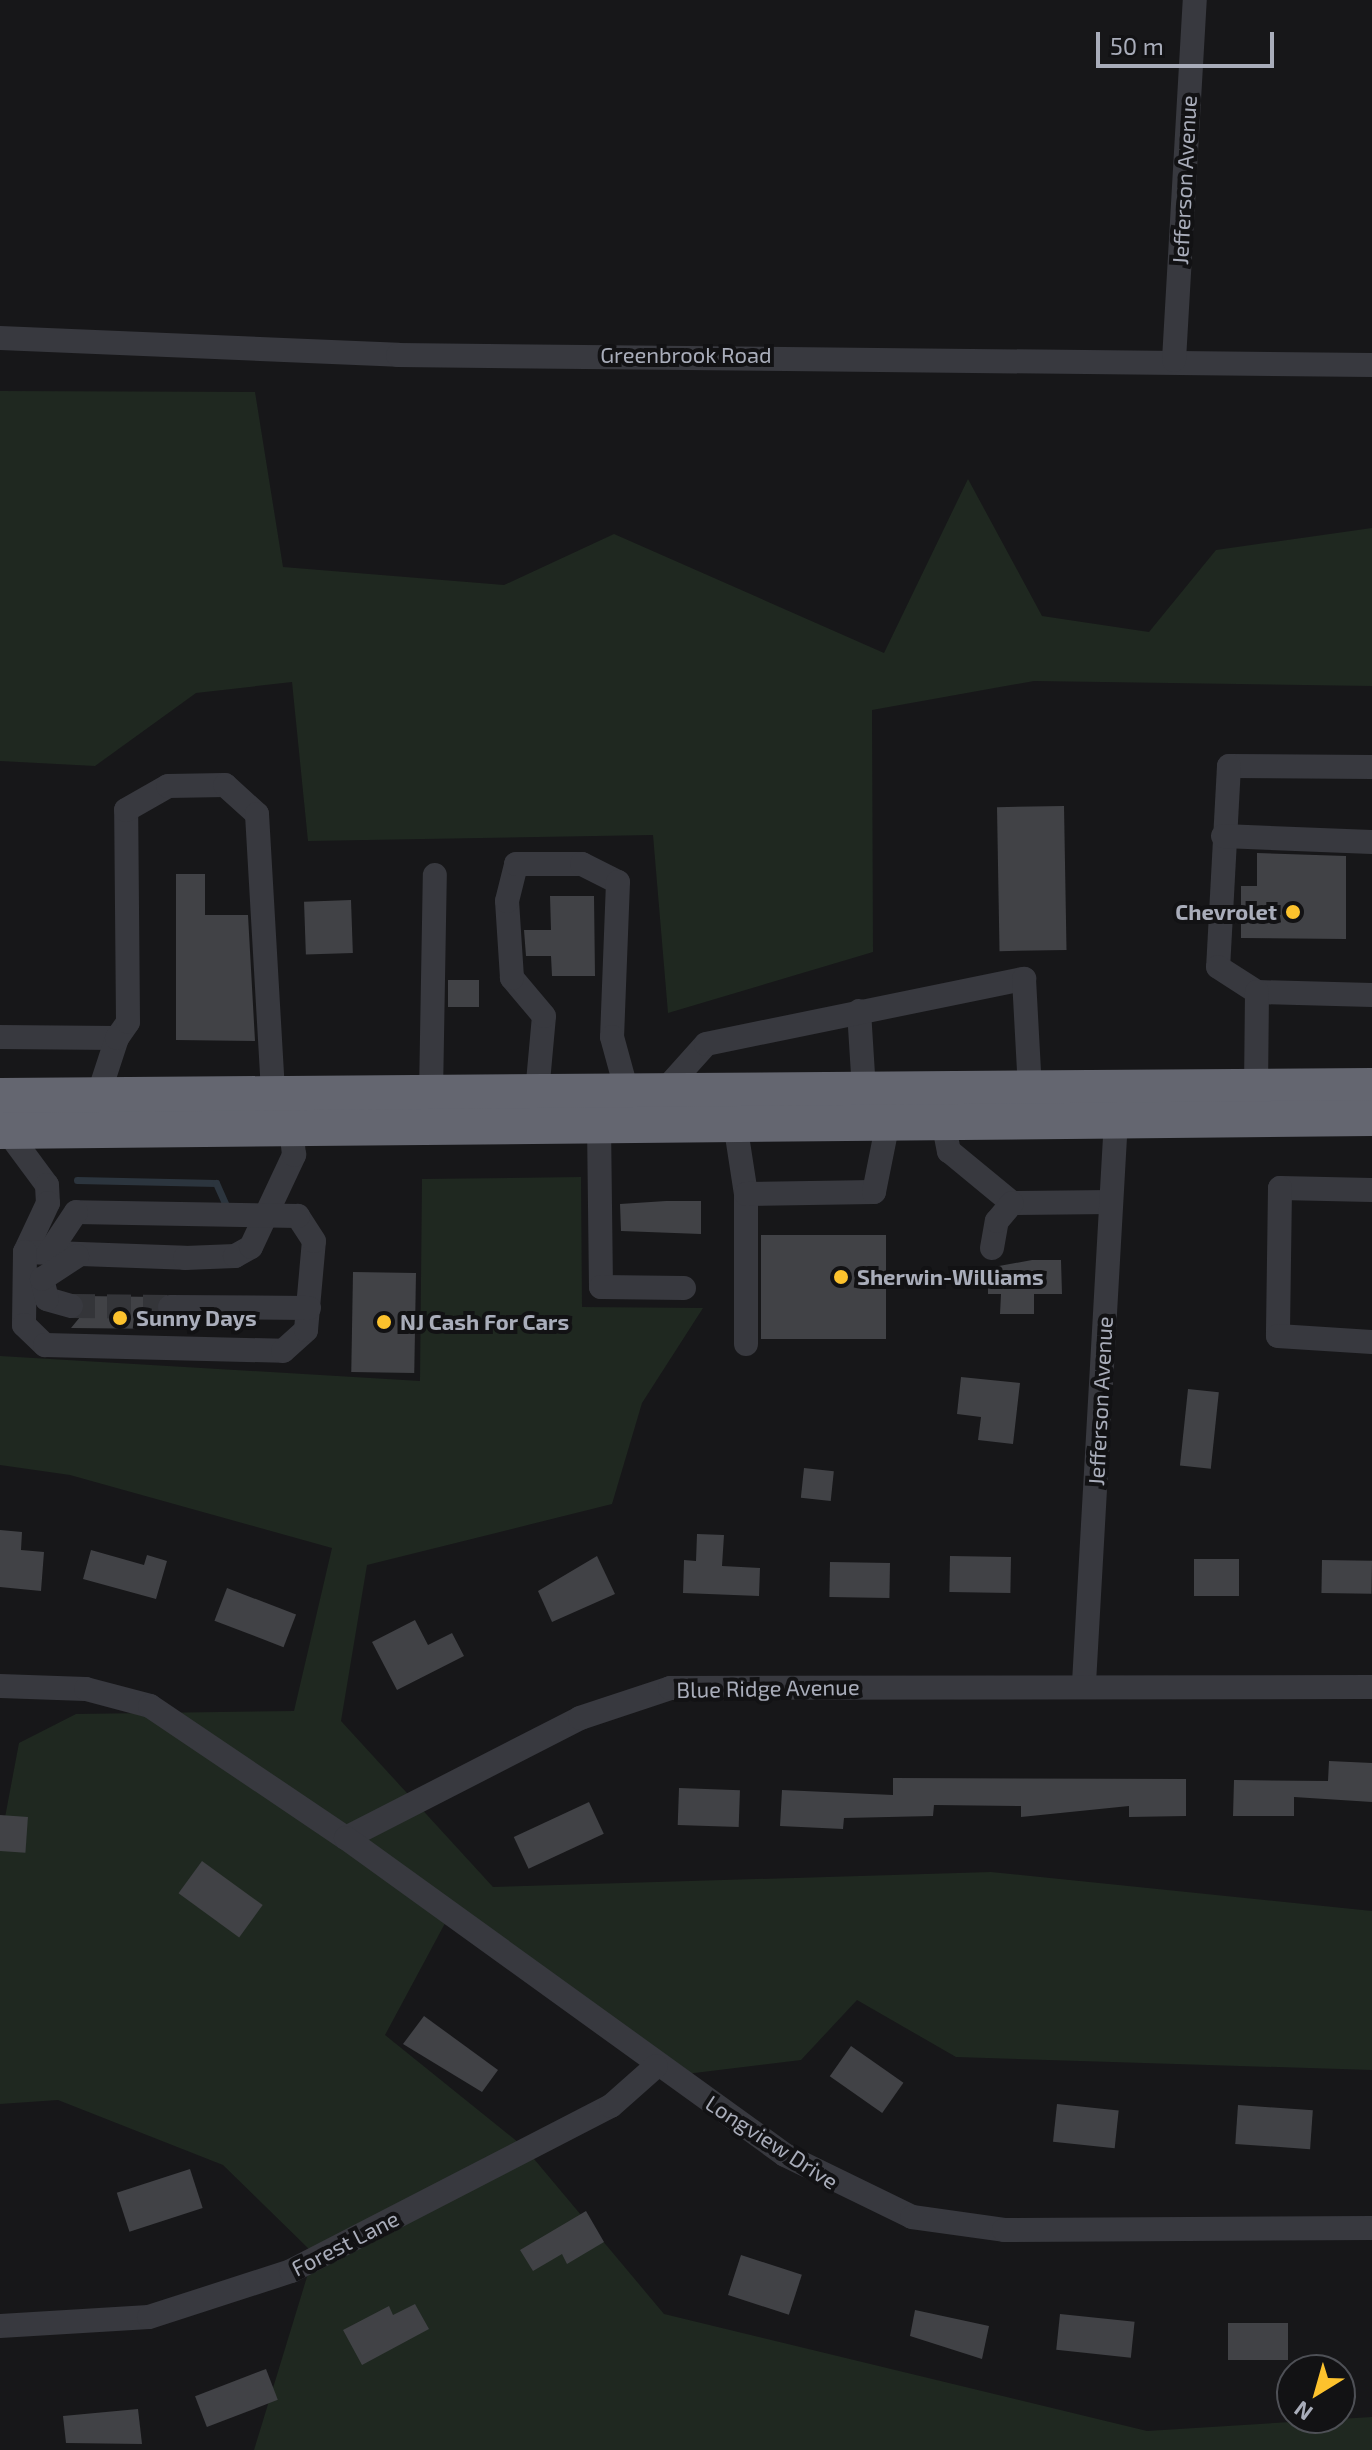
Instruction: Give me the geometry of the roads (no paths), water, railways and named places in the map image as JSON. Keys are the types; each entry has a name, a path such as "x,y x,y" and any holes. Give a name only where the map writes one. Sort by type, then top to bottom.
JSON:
{"highway":[{"path":"2,1119 98,1096 1372,1086"},
{"path":"2,1119 291,1127 1372,1118"}],"street":[{"name":"Jefferson Avenue","path":"1174,360 1195,0"},
{"name":"Greenbrook Road","path":"0,338 398,355 1174,360 1372,365"},
{"path":"1372,767 1229,766 1223,828 1218,967 1257,992 1372,995"},
{"path":"98,1096 117,1038 128,1022 126,810 168,786 225,785 257,814 273,1095"},
{"path":"1223,828 1372,842"},
{"path":"537,1093 544,1016 512,978 507,901 516,864 582,864 618,882 612,1037 627,1092"},
{"path":"431,1094 435,875"},
{"path":"663,1092 706,1044 1024,979 1030,1090"},
{"path":"1256,1088 1257,992"},
{"path":"859,1011 864,1091"},
{"path":"0,1037 117,1038"},
{"path":"2,1119 47,1185 48,1203 36,1253 24,1325 45,1345 283,1351 306,1330 314,1241 298,1216 273,1212 76,1212 36,1253"},
{"name":"Jefferson Avenue","path":"1084,1683 1116,1120"},
{"path":"943,1121 949,1151 1012,1203 1111,1202"},
{"path":"746,1194 874,1192 888,1122"},
{"path":"735,1123 746,1194 746,1344"},
{"path":"599,1124 601,1287 684,1288"},
{"path":"36,1253 235,1256 251,1247 273,1212 294,1155 291,1127"},
{"path":"1372,1190 1280,1188 1278,1336 1372,1342"},
{"path":"992,1248 997,1221 1012,1203"},
{"path":"71,1306 47,1299 42,1279 77,1256"},
{"path":"170,1307 309,1308"},
{"name":"Blue Ridge Avenue","path":"346,1838 580,1718 670,1688 1084,1683 1372,1687"},
{"path":"0,1686 86,1689 150,1706 346,1838"},
{"name":"Longview Drive","path":"346,1838 656,2066 831,2183 912,2217 1004,2230 1372,2228"},
{"name":"Forest Lane","path":"0,2326 149,2317 291,2271 611,2106 656,2066"}],"waterway":[{"path":"77,1180 216,1183 226,1205"}],"tunnel":[{"path":"71,1306 170,1307"}],"place":[{"name":"Chevrolet","path":"1293,912"},
{"name":"Sherwin-Williams","path":"841,1277"},
{"name":"Sunny Days","path":"120,1318"},
{"name":"NJ Cash For Cars","path":"384,1322"}]}
